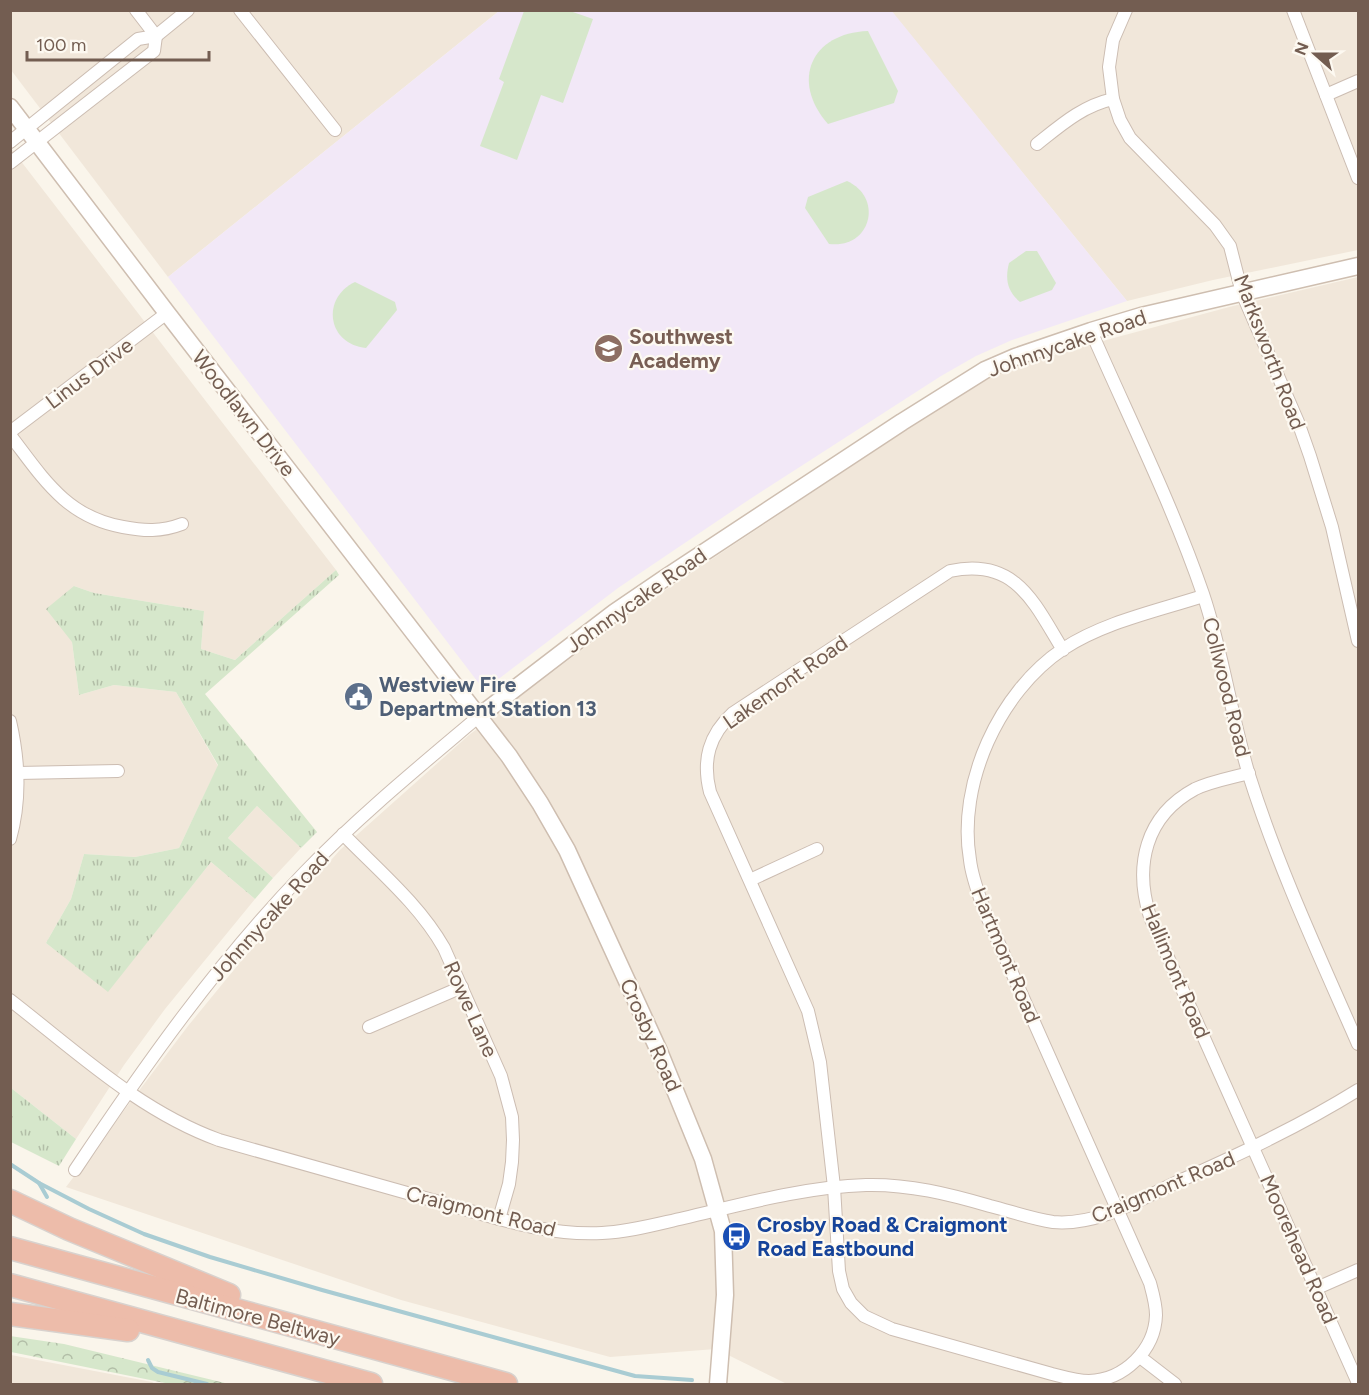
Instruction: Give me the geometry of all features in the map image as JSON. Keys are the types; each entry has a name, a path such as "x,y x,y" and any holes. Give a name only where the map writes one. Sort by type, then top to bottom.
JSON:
{"highway":[{"path":"10,1201 69,1229 192,1281 342,1340"},
{"name":"Baltimore Beltway","path":"10,1248 506,1384"},
{"name":"Baltimore Beltway","path":"10,1285 371,1384"},
{"path":"10,1314 74,1321 250,1351"}],"main road":[{"name":"Woodlawn Drive","path":"10,107 478,717"},
{"name":"Johnnycake Road","path":"478,717 634,600 951,390 985,370 1015,357 1091,331 1187,304 1359,266"},
{"name":"Crosby Road","path":"478,717 509,756 567,850 685,1111 704,1159 723,1231 726,1295 719,1381"}],"street":[{"path":"10,142 32,135 154,51 156,36 136,10"},
{"path":"10,163 32,135 138,39 156,36 188,10"},
{"path":"240,10 335,130"},
{"path":"1293,10 1359,178"},
{"name":"Marksworth Road","path":"1124,11 1116,29 1110,53 1109,80 1120,120 1130,138 1215,225 1230,246 1242,293 1298,422 1310,456 1332,527 1359,641"},
{"path":"1326,95 1359,81"},
{"path":"1037,144 1085,109 1113,99"},
{"name":"Linus Drive","path":"10,434 167,313"},
{"name":"Collwood Road","path":"1091,331 1169,508 1203,596 1249,773 1293,896 1359,1044"},
{"path":"10,434 54,492 84,514 100,522 138,530 154,531 182,524"},
{"name":"Lakemont Road","path":"1063,650 1028,594 1018,584 995,572 965,568 950,571 733,713 723,722 709,747 706,776 710,792 808,1011 815,1034 834,1186 839,1272 843,1288 851,1303 864,1316 876,1323 1071,1379 1090,1381 1120,1373 1140,1357"},
{"name":"Hartmont Road","path":"1140,1357 1148,1345 1156,1317 1155,1300 1150,1283 985,912 969,859 968,834 974,783 981,757 1008,704 1041,667 1063,650 1093,633 1203,596"},
{"name":"Johnnycake Road","path":"75,1170 179,1019 304,873 344,834 478,717"},
{"path":"10,721 18,773 17,805 10,839"},
{"path":"18,773 118,771"},
{"name":"Hallimont Road","path":"1249,773 1197,788 1170,807 1152,834 1146,849 1142,883 1149,917 1253,1148"},
{"name":"Rowe Lane","path":"344,834 425,919 444,948 501,1076 512,1117 513,1140 509,1184 499,1219"},
{"path":"750,880 817,849"},
{"path":"369,1027 462,987"},
{"name":"Craigmont Road","path":"10,1000 128,1091 171,1120 219,1140 499,1219 554,1232 604,1233 631,1230 766,1198 834,1186 894,1185 948,1194 1052,1222 1082,1221 1117,1210 1253,1148 1359,1090"},
{"name":"Moorehead Road","path":"1253,1148 1359,1383"},
{"path":"1317,1288 1359,1270"},
{"path":"1140,1357 1175,1384"}],"shaded area":[{"name":"Southwest Academy","path":"891,10 1127,301 1012,340 976,356 941,376 750,499 618,588 484,690 168,277 499,11"},
{"path":"11,11 499,11 168,277 11,70"},
{"path":"891,11 1358,11 1358,250 1213,280 1127,301"},
{"path":"10,147 336,570 235,660 201,649 204,611 94,593 74,586 72,642 79,695 114,685 176,692 218,766 179,848 135,857 84,854 71,899 46,943 108,991 211,862 255,899 165,1009 124,1065 76,1139 11,1088"},
{"path":"1358,277 1358,1384 787,1384 716,1349 610,1357 401,1300 66,1187 188,1026 242,960 340,850 469,735 632,612 959,395 1006,369 1233,306"},
{"path":"257,806 301,848 273,878 228,838"},
{"path":"11,1355 152,1382 155,1384 11,1384"}],"green space":[{"path":"524,11 570,11 593,19 563,103 541,95 517,160 480,146 504,82 499,79"},
{"path":"868,31 898,91 894,103 828,124 816,108 810,92 809,76 812,62 820,50 832,40 848,34"},
{"path":"847,181 859,189 866,199 869,210 868,221 863,231 855,239 829,244 805,208 808,197"},
{"path":"1026,251 1037,251 1056,283 1052,290 1020,302 1010,289 1007,279 1008,269 1009,263"},
{"path":"355,282 395,302 397,310 366,348 353,345 343,338 336,330 333,320 333,309 337,298 344,289"},
{"path":"336,570 339,575 205,694 317,832 301,848 257,806 228,838 273,878 255,899 211,862 108,992 46,943 71,899 84,854 135,857 179,848 218,765 176,692 114,685 79,695 72,642 46,609 74,586 94,593 204,611 201,649 235,660"},
{"path":"11,1088 76,1139 59,1166 11,1142"},
{"path":"10,1336 64,1344 229,1384 170,1384 11,1352"}],"waterway":[{"path":"10,1164 39,1183 47,1197"},
{"path":"39,1183 144,1234 210,1257 635,1376 692,1380"},
{"path":"148,1360 152,1368 158,1372 207,1384"}],"place":[{"name":"Southwest Academy","path":"608,348"},
{"name":"Westview Fire Department Station 13","path":"358,696"},
{"name":"Crosby Road & Craigmont Road Eastbound","path":"736,1236"}]}
